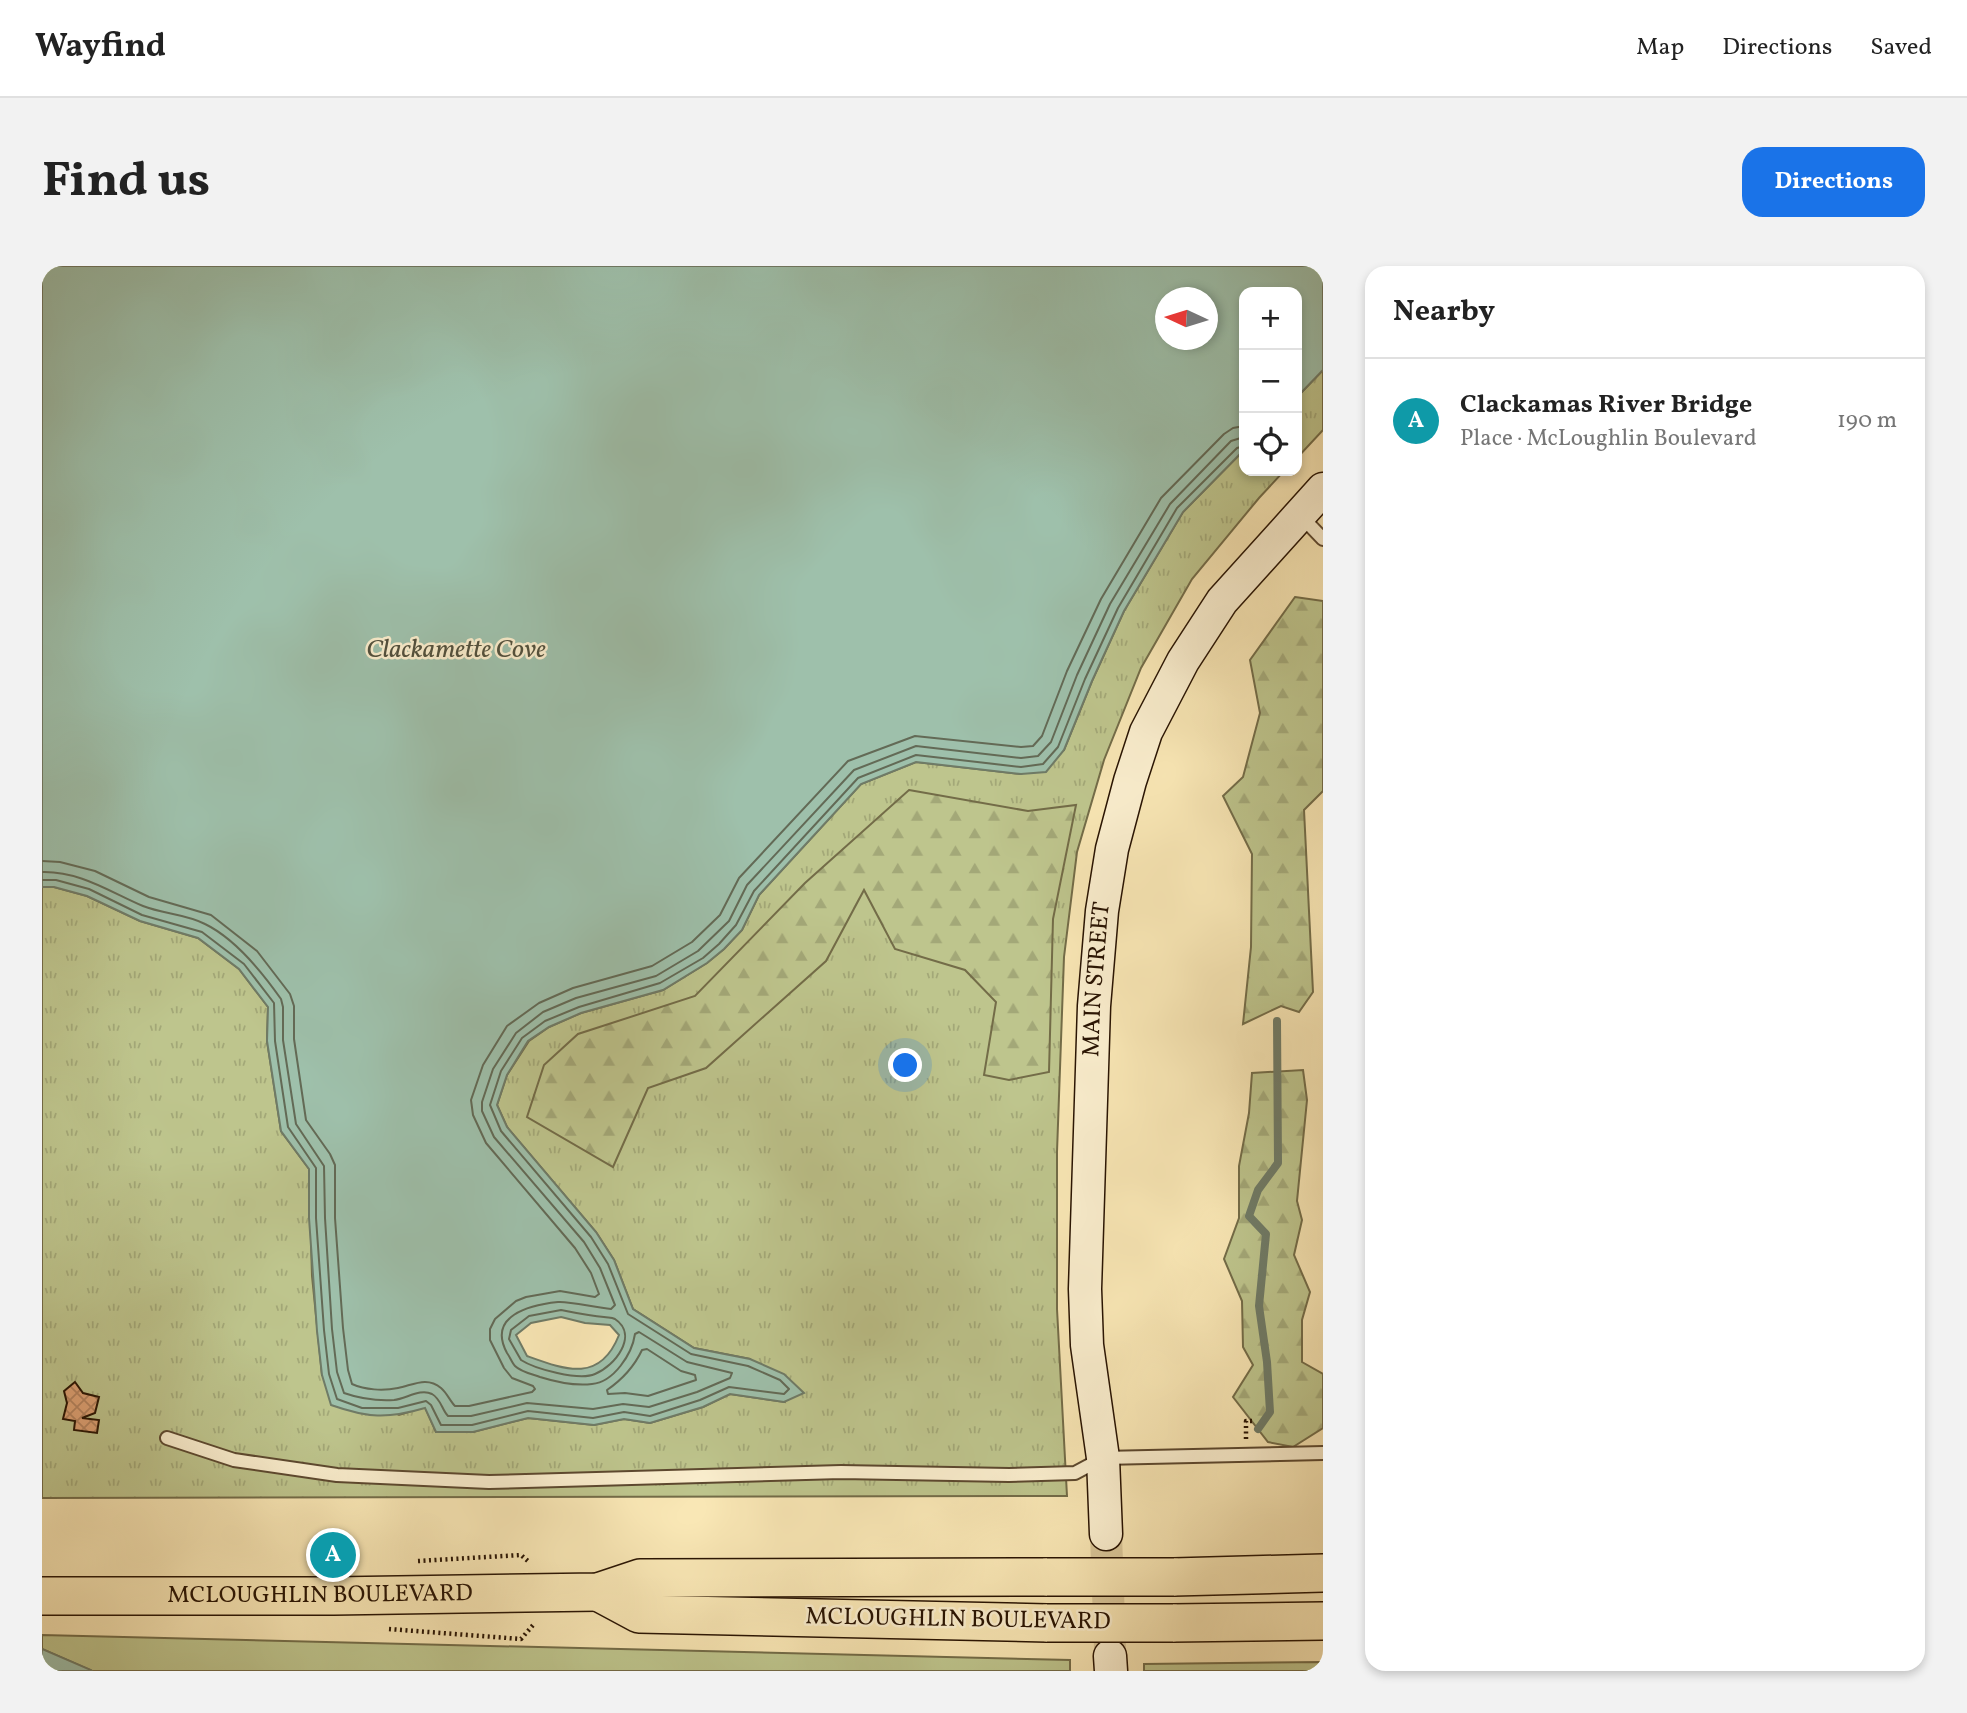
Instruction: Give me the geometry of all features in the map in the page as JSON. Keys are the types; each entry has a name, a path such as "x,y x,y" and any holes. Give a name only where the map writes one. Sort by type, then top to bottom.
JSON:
{"main road":[{"name":"MCLOUGHLIN BOULEVARD","path":"42,1596 334,1596 598,1592 640,1578 1174,1577 1323,1573"},
{"name":"MCLOUGHLIN BOULEVARD","path":"598,1592 639,1614 1047,1623 1323,1621"}],"street":[{"name":"MAIN STREET","path":"1106,1534 1103,1458 1087,1345 1085,1289 1094,1006 1102,911 1112,849 1142,743 1178,670 1222,601 1323,489"}],"lane":[{"path":"1300,514 1323,539"},
{"path":"167,1438 234,1460 337,1475 489,1482 841,1472 1009,1475 1075,1473 1103,1458 1323,1453"}],"path":[{"path":"1246,1421 1255,1421"},
{"name":"MCLOUGHLIN BOULEVARD","path":"414,1561 521,1555"},
{"name":"MCLOUGHLIN BOULEVARD","path":"379,1629 521,1639"}],"green space":[{"path":"1323,370 1323,430 1302,453 1302,413 1302,392"},
{"path":"1239,455 1239,476 1279,476 1192,579 1141,668 1104,760 1077,852 1064,957 1057,1152 1057,1309 1067,1496 42,1498 42,887 54,887 87,896 140,921 198,938 239,969 268,1007 267,1041 281,1131 309,1169 312,1276 322,1375 399,1415 425,1407 436,1432 473,1432 528,1418 594,1425 624,1419 650,1423 703,1407 730,1394 784,1402 750,1359 694,1348 633,1309 614,1260 596,1232 507,1127 497,1105 507,1075 529,1041 549,1027 581,1013 663,990 707,963 742,930 759,895 861,784 916,762 1021,774 1064,750 1124,611 1183,512"},
{"path":"1295,597 1323,601 1323,791 1304,810 1313,992 1299,1012 1281,1006 1243,1024 1251,947 1252,854 1223,796 1243,777 1260,713 1250,660"},
{"path":"909,790 1028,811 1076,805 1053,919 1049,1072 1009,1080 984,1075 996,1002 965,970 895,949 864,890 826,961 706,1068 648,1088 613,1167 527,1117 544,1065 578,1034 695,996 805,883"},
{"path":"1303,1070 1307,1100 1297,1201 1302,1220 1294,1255 1310,1292 1302,1320 1302,1362 1323,1374 1323,1428 1293,1447 1268,1442 1233,1397 1253,1365 1243,1347 1242,1301 1224,1259 1239,1218 1239,1166 1249,1113 1252,1073"},
{"path":"42,1635 1070,1660 1070,1671 92,1671 42,1649"},
{"path":"1323,1662 1323,1671 1144,1671 1144,1664"}],"water":[{"name":"Clackamette Cove","path":"42,266 1323,266 1323,370 1302,392 1302,287 1239,287 1239,455 1183,512 1124,611 1064,750 1046,772 1021,774 916,762 861,784 759,895 742,930 707,963 663,990 581,1013 549,1027 528,1041 507,1075 497,1105 507,1127 596,1232 614,1260 633,1309 694,1348 750,1359 784,1374 804,1393 784,1402 730,1394 703,1407 650,1423 624,1419 594,1425 528,1418 473,1432 436,1432 425,1408 378,1416 331,1405 322,1375 317,1331 309,1218 309,1169 281,1131 267,1041 268,1007 239,969 198,938 140,921 87,896 54,887 42,887","holes":["561,1317 610,1325 619,1335 602,1361 580,1369 527,1356 516,1335 531,1323"]},
{"path":"42,1649 91,1670 92,1671 42,1671"}],"building":[{"path":"75,1382 83,1393 99,1397 95,1413 82,1418 99,1420 97,1433 74,1430 75,1421 63,1419 67,1403 64,1391"}],"waterway":[{"path":"1258,1429 1270,1412 1267,1362 1259,1306 1266,1234 1249,1216 1258,1190 1278,1163 1277,1021"}],"tunnel":[{"path":"1106,1534 1110,1648"}],"place":[{"name":"Clackamas River Bridge","path":"333,1555"}]}
